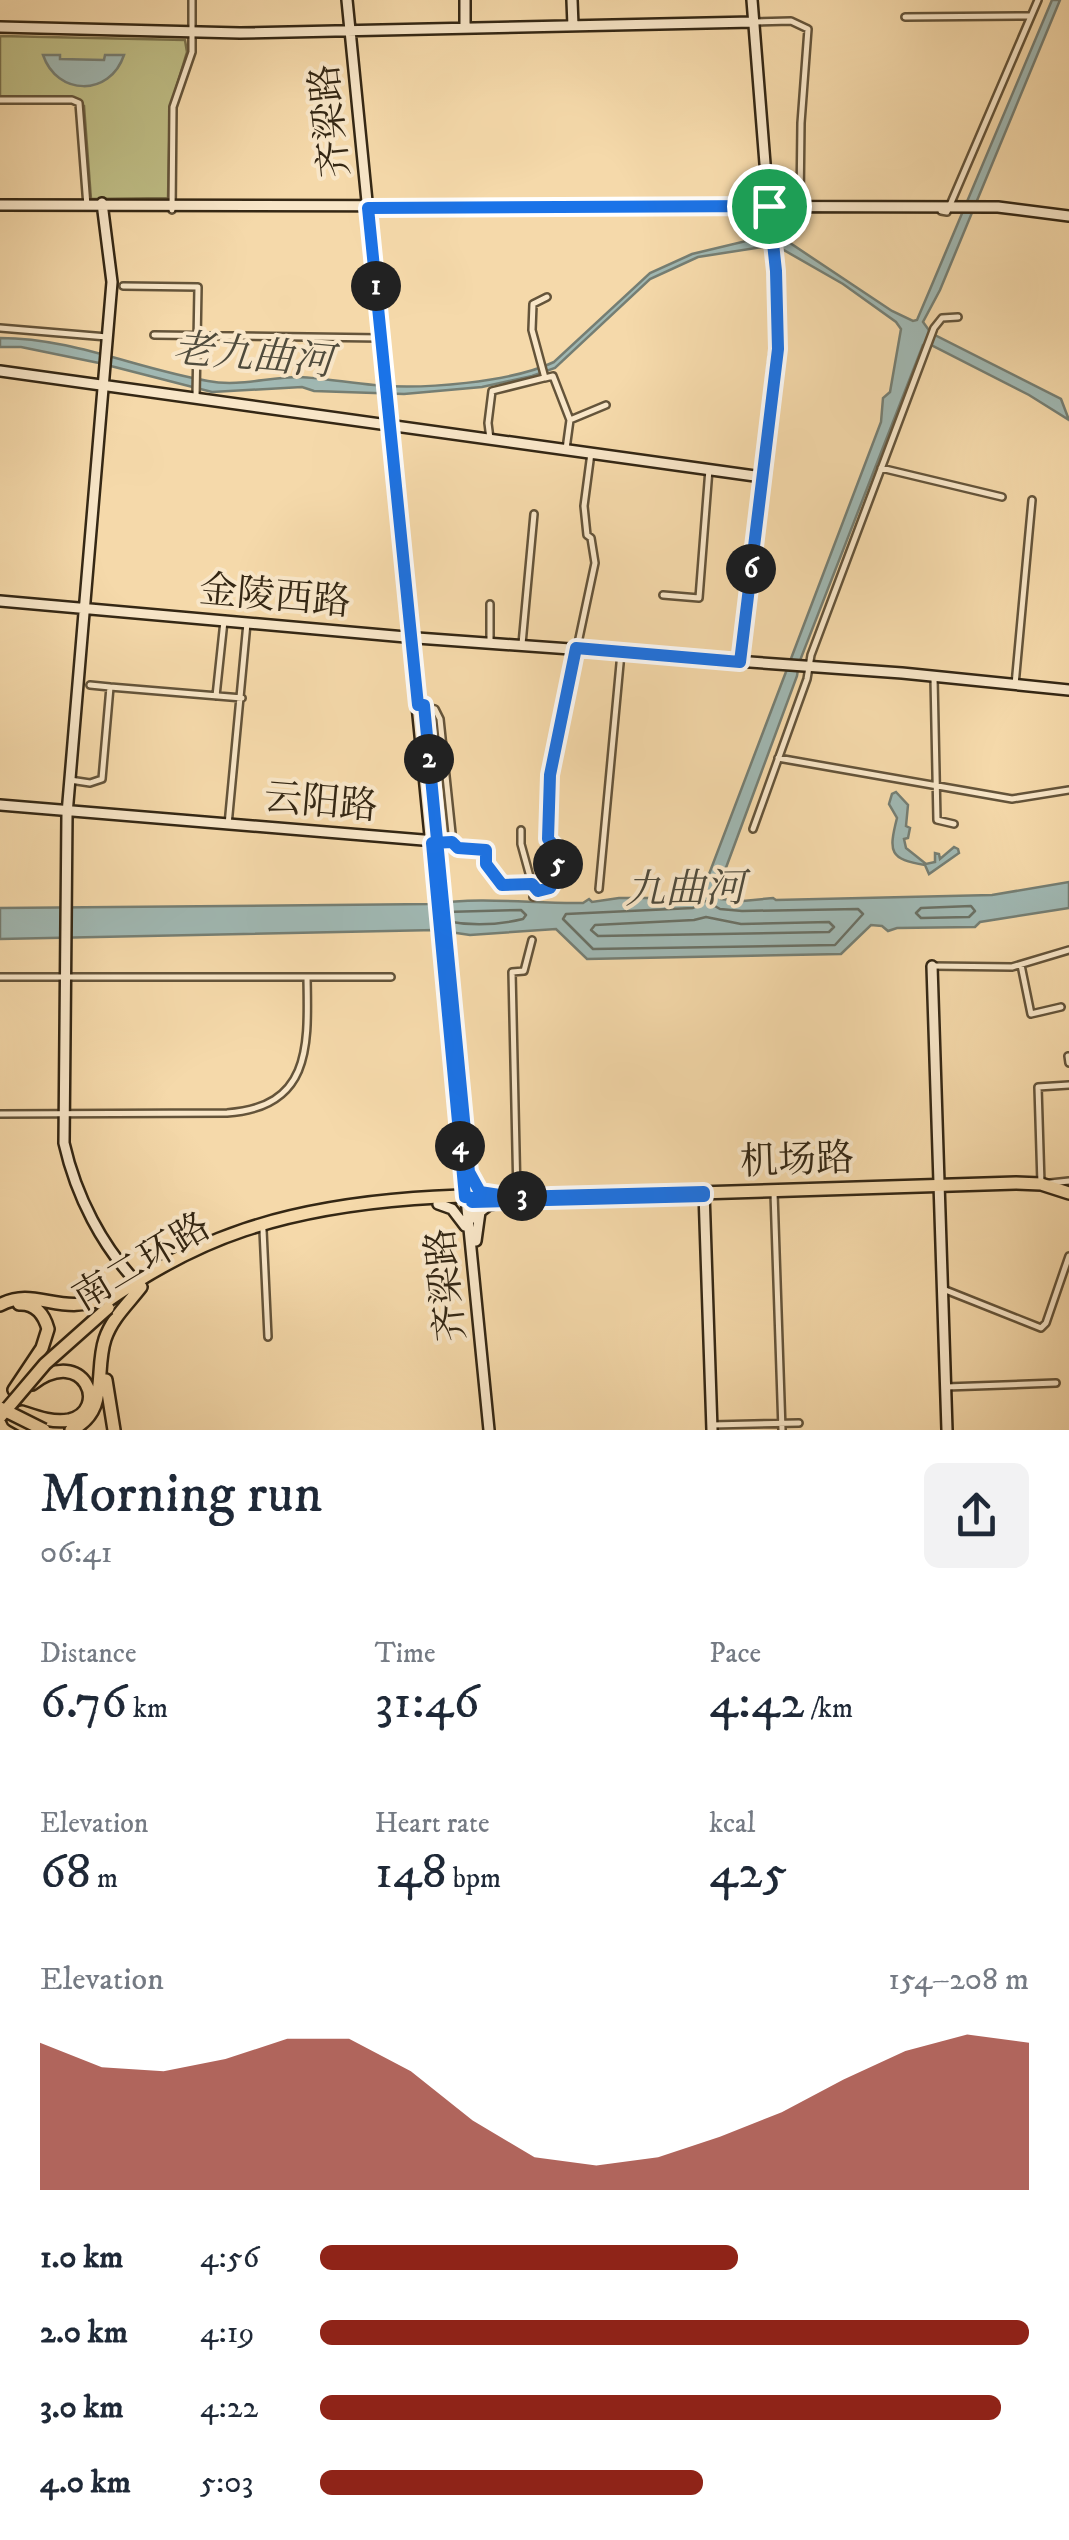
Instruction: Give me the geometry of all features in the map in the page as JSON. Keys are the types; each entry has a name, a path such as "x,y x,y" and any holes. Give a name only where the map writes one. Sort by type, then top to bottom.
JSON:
{"main road":[{"name":"机场路","path":"469,1200 1041,1184 1069,1196"},
{"name":"机场路","path":"940,1187 1026,1187 1069,1196"},
{"name":"南二环路","path":"0,1409 41,1359 138,1284 232,1234 326,1212 469,1200"},
{"name":"南二环路","path":"138,1284 214,1248 326,1212"},
{"path":"0,1307 24,1297 78,1306 138,1284"},
{"path":"71,1430 90,1417 96,1407 111,1308 138,1284"},
{"path":"0,1307 26,1304 46,1320 46,1338 17,1391"},
{"path":"103,1362 114,1430"},
{"path":"0,1409 68,1420 85,1410 89,1387 78,1374 66,1370 54,1371 17,1391"},
{"path":"0,1409 31,1430"},
{"path":"0,1409 44,1430"},
{"path":"22,1412 55,1430"}],"street":[{"path":"172,208 172,107 192,52 192,0"},
{"name":"齐梁路","path":"350,0 492,1430"},
{"path":"464,0 465,28"},
{"path":"572,0 573,26"},
{"path":"740,662 778,349 752,0"},
{"path":"949,208 1038,0"},
{"path":"905,17 1031,16"},
{"path":"0,29 352,32 791,21 808,29 800,204"},
{"path":"0,100 79,103 87,206"},
{"path":"102,206 112,282 110,337 68,812 63,1114 72,1180 85,1208 138,1284"},
{"path":"0,208 998,207 1069,216"},
{"path":"123,286 198,287 196,393"},
{"path":"544,377 532,330 532,304 547,297"},
{"name":"齐梁路","path":"381,304 389,384"},
{"path":"753,829 805,667 932,332 942,318 958,317"},
{"path":"0,328 110,337"},
{"path":"154,335 382,338"},
{"path":"0,371 196,393 762,477"},
{"path":"490,438 492,391 552,376 570,420 566,449"},
{"path":"570,420 606,406"},
{"path":"533,897 550,888 557,876 560,852 548,839 550,775 595,563 584,506 591,453"},
{"path":"881,468 1002,498"},
{"path":"663,596 699,598 708,469"},
{"path":"1015,685 1032,500"},
{"path":"522,644 534,514"},
{"name":"金陵西路","path":"0,602 805,667"},
{"path":"490,604 490,641"},
{"path":"216,696 224,621"},
{"path":"228,826 248,623"},
{"path":"599,889 621,652"},
{"path":"805,667 1069,690"},
{"path":"934,678 938,820 954,824"},
{"path":"90,685 242,698"},
{"path":"70,780 90,783 102,779 110,686"},
{"path":"421,705 435,709 440,719 452,842 458,848 486,850 486,864 502,885 532,884"},
{"path":"778,758 1012,799 1069,790"},
{"name":"云阳路","path":"0,807 434,842"},
{"path":"521,830 532,884 538,891"},
{"path":"434,842 452,842"},
{"path":"514,1198 512,972 524,971 532,940"},
{"path":"947,1430 932,966 1021,964 1069,950"},
{"path":"1021,964 1031,1014 1061,1007"},
{"path":"0,977 391,976"},
{"path":"0,1114 228,1114 256,1109 292,1083 305,1058 307,977"},
{"path":"1069,1086 1038,1087 1041,1184 1069,1181"},
{"path":"466,1172 480,1192 514,1198"},
{"path":"438,1202 457,1192 466,1172"},
{"path":"774,1192 782,1426"},
{"path":"704,1194 701,1260 712,1427 782,1426 798,1422"},
{"path":"473,1240 480,1212 514,1198"},
{"path":"438,1202 460,1214 473,1240"},
{"path":"264,1230 268,1338"},
{"path":"943,1289 1041,1328 1069,1256"},
{"path":"946,1387 1056,1382"}],"shaded area":[{"path":"0,36 185,40 187,52 170,108 168,198 91,199 84,106 72,98 0,97"}],"water":[{"path":"1052,0 1060,0 940,290 923,322 931,333 1061,399 1069,420 1029,395 927,343 923,345 799,663 717,892 721,899 743,901 992,895 1069,882 1069,908 980,922 975,927 888,931 871,925 841,954 587,959 556,929 470,935 436,930 0,939 0,908 432,904 489,900 583,903 589,899 592,902 693,898 703,890 881,422 883,398 890,392 901,329 843,284 775,245 698,257 650,279 555,368 482,387 404,394 314,391 302,387 212,392 99,363 21,347 0,347 0,338 79,348 220,383 299,377 394,386 466,383 515,375 554,362 650,273 692,254 767,236 787,241 892,311 917,320"},
{"path":"43,55 104,60 105,55 124,55 107,78 84,86 60,78"},
{"path":"896,792 908,805 906,826 910,828 908,838 904,839 906,848 926,864 935,862 935,853 940,859 954,847 958,849 959,853 929,874 925,865 905,860 894,852 897,818 889,804"}],"route":[{"path":"769,206 368,208 418,705 424,705 438,842 449,942 469,1172 480,1192 513,1197 704,1192 704,1196 472,1202 472,1198 465,1197 432,843 438,842 452,842 458,848 486,850 486,864 502,885 532,884 538,891 550,888 557,876 560,852 548,839 550,775 576,648 740,662 778,349 769,206"}],"water label":[{"name":"老九曲河","path":"253,354"},
{"name":"九曲河","path":"685,888"}]}
